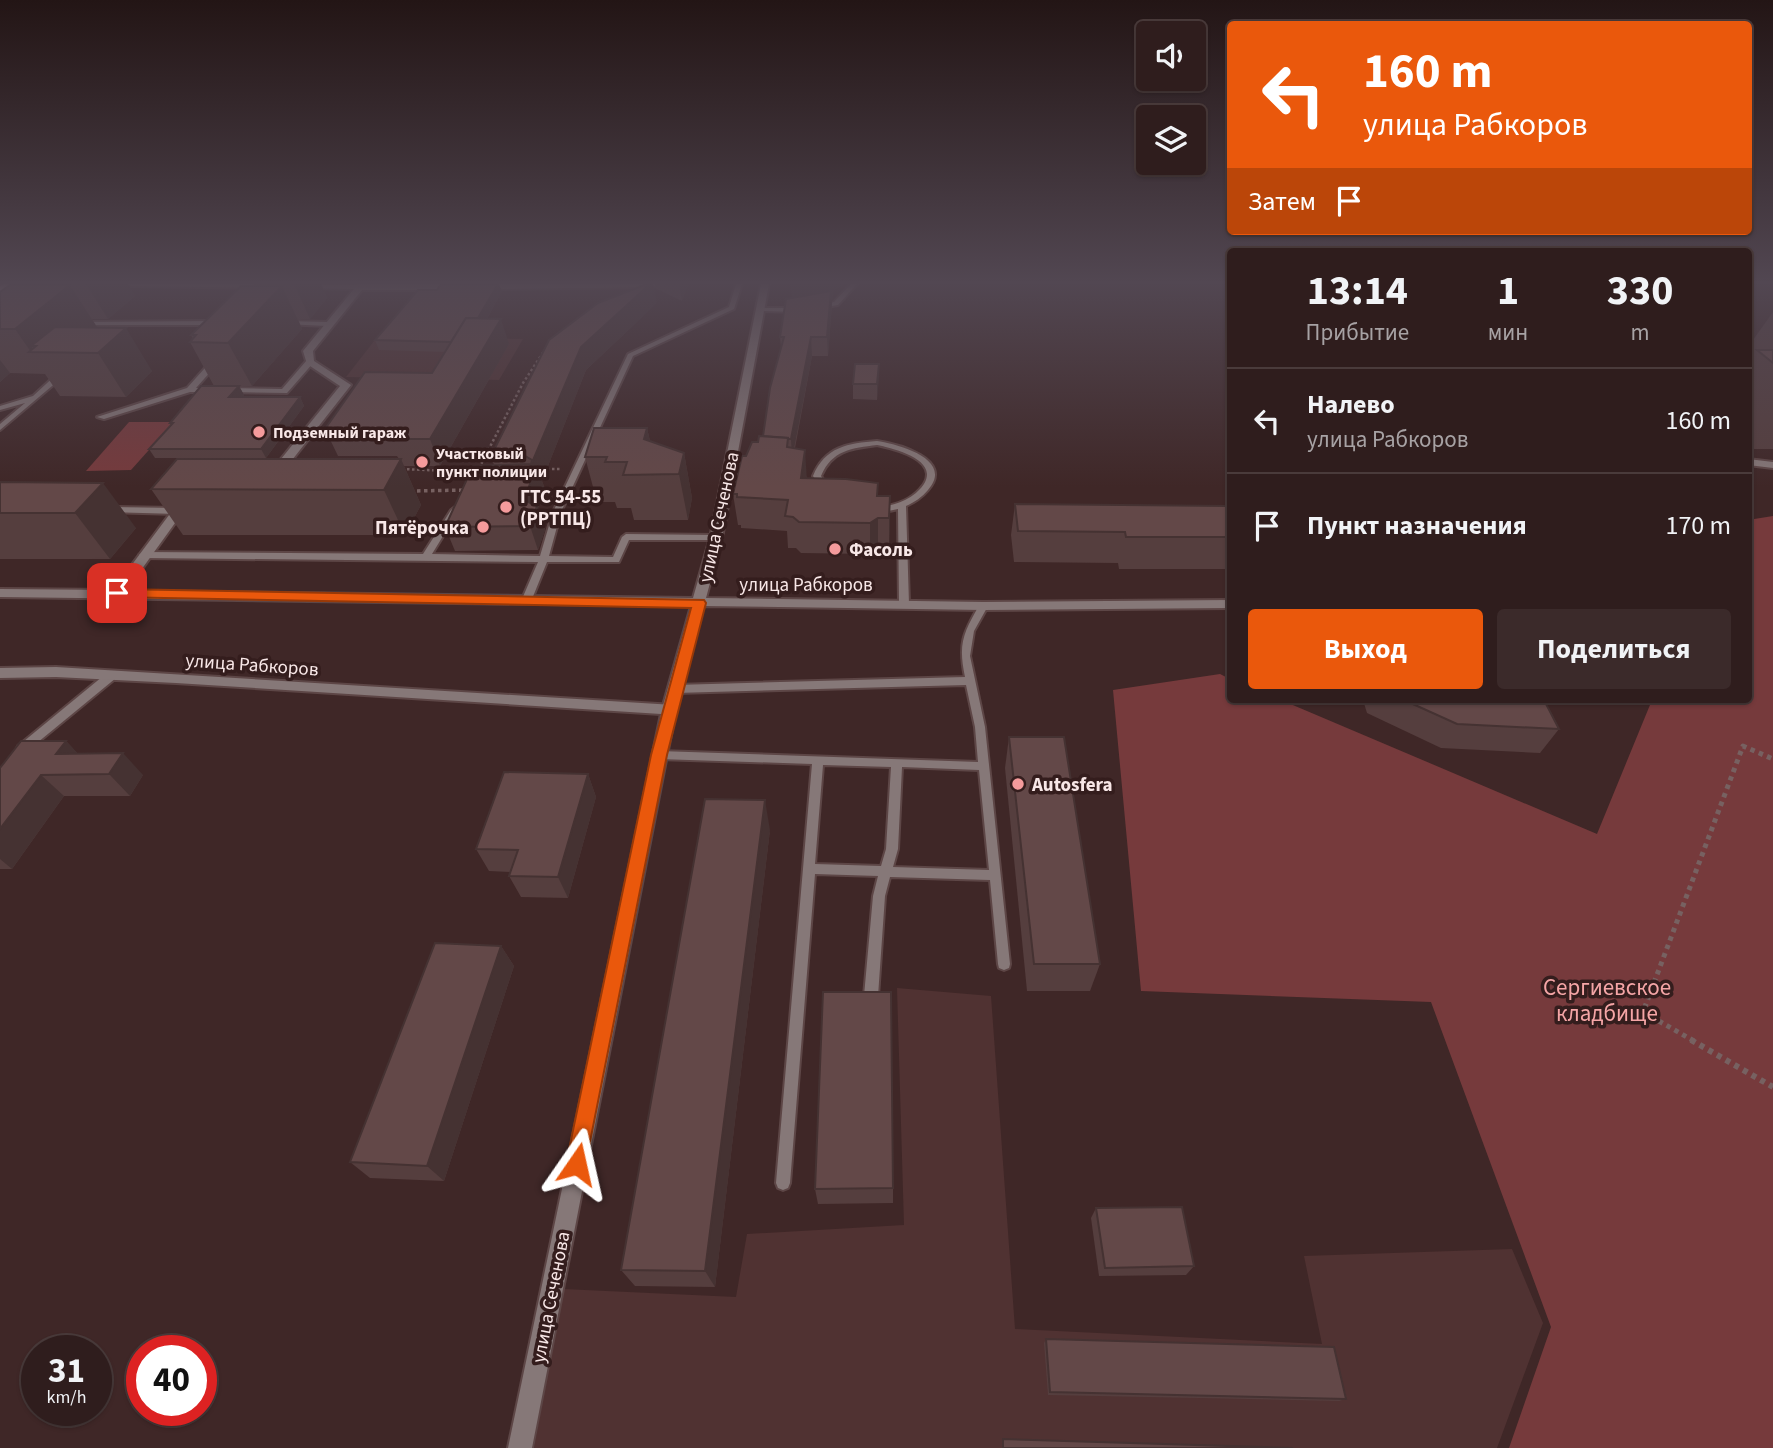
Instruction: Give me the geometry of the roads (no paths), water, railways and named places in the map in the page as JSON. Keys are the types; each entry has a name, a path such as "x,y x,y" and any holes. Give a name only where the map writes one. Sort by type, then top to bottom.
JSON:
{"street":[{"path":"268,468 281,467 346,385 310,362 309,352"},
{"name":"улица Сеченова","path":"520,1448 659,755 716,538 753,352"},
{"path":"1752,462 1773,465"},
{"path":"117,593 192,493"},
{"name":"улица Рабкоров","path":"0,593 983,606 1227,604"},
{"name":"улица Рабкоров","path":"0,673 112,675 669,709"}],"lane":[{"path":"190,390 226,352"},
{"path":"527,599 544,561 556,512 630,355 637,352"},
{"path":"101,417 190,390 284,391 310,362"},
{"path":"0,428 72,365"},
{"path":"0,408 35,397"},
{"path":"877,443 912,451 927,464 931,475 927,486 918,497 902,505 883,509 844,504 821,488 817,477 821,465 839,450 859,444 877,443"},
{"path":"731,461 744,462"},
{"path":"808,464 821,465"},
{"path":"426,557 469,487"},
{"path":"902,505 904,604"},
{"path":"96,510 177,511"},
{"path":"143,555 616,560 626,537 716,538"},
{"path":"983,606 969,631 965,656 980,727 1004,964"},
{"path":"9,761 36,734 112,675"},
{"path":"675,689 969,681"},
{"path":"659,755 984,766"},
{"path":"783,1183 818,761"},
{"path":"872,996 879,896 892,849 897,763"},
{"path":"809,869 994,875"}],"place":[{"name":"Подземный гараж","path":"259,432"},
{"name":"Участковый пункт полиции","path":"422,462"},
{"name":"ГТС 54-55 (РРТПЦ)","path":"506,507"},
{"name":"Пятёрочка","path":"483,527"},
{"name":"Фасоль","path":"835,549"},
{"name":"Autosfera","path":"1018,784"}],"park label":[{"name":"Сергиевское кладбище","path":"1607,1000"}]}
